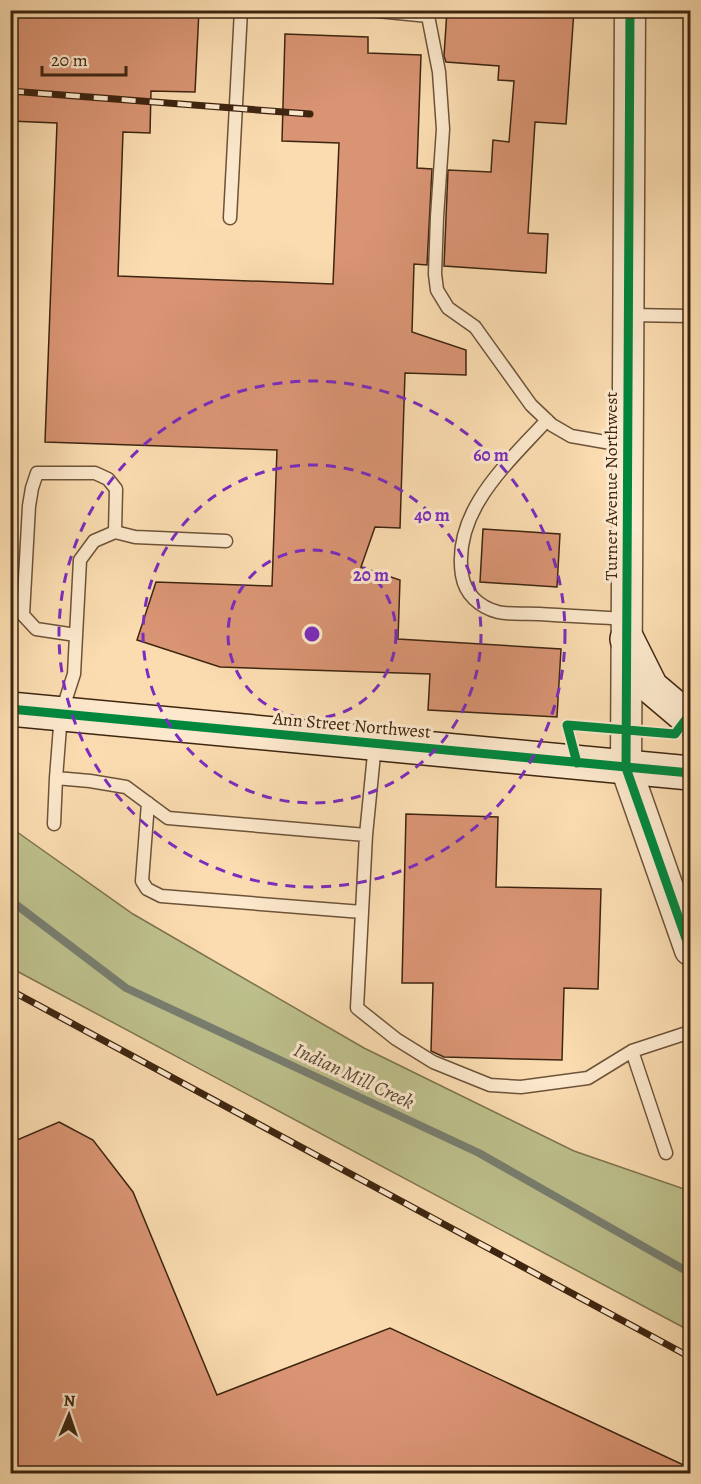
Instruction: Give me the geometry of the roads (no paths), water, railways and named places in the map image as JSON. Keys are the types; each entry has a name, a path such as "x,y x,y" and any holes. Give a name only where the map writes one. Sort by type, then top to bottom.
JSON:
{"main road":[{"path":"627,629 651,687 690,720"},
{"name":"Ann Street Northwest","path":"10,709 690,773"}],"street":[{"name":"Turner Avenue Northwest","path":"630,10 626,768 690,951"}],"lane":[{"path":"230,219 241,10"},
{"path":"368,10 428,13 439,72 443,129 437,217 435,274 437,291 448,308 475,327 531,405 547,420 571,436 628,446"},
{"path":"628,315 690,316"},
{"path":"547,420 503,469 469,517 460,562 464,587 477,603 497,612 627,629"},
{"path":"76,635 36,629 23,615 29,506 32,488 38,473 95,473 108,479 116,489 115,532"},
{"path":"54,824 61,714 74,674 80,560 94,541 115,532 135,537 226,541"},
{"path":"375,744 366,835 357,1008 396,1039 433,1062 490,1085 521,1087 588,1078 632,1051 690,1032"},
{"path":"56,778 126,787 168,818 366,835"},
{"path":"148,803 142,881 147,889 161,896 362,912"},
{"path":"632,1051 666,1154"}],"waterway":[{"name":"Indian Mill Creek","path":"10,900 126,988 479,1153 690,1273"}],"railway":[{"path":"10,91 310,114"},
{"path":"10,990 690,1357"}]}
